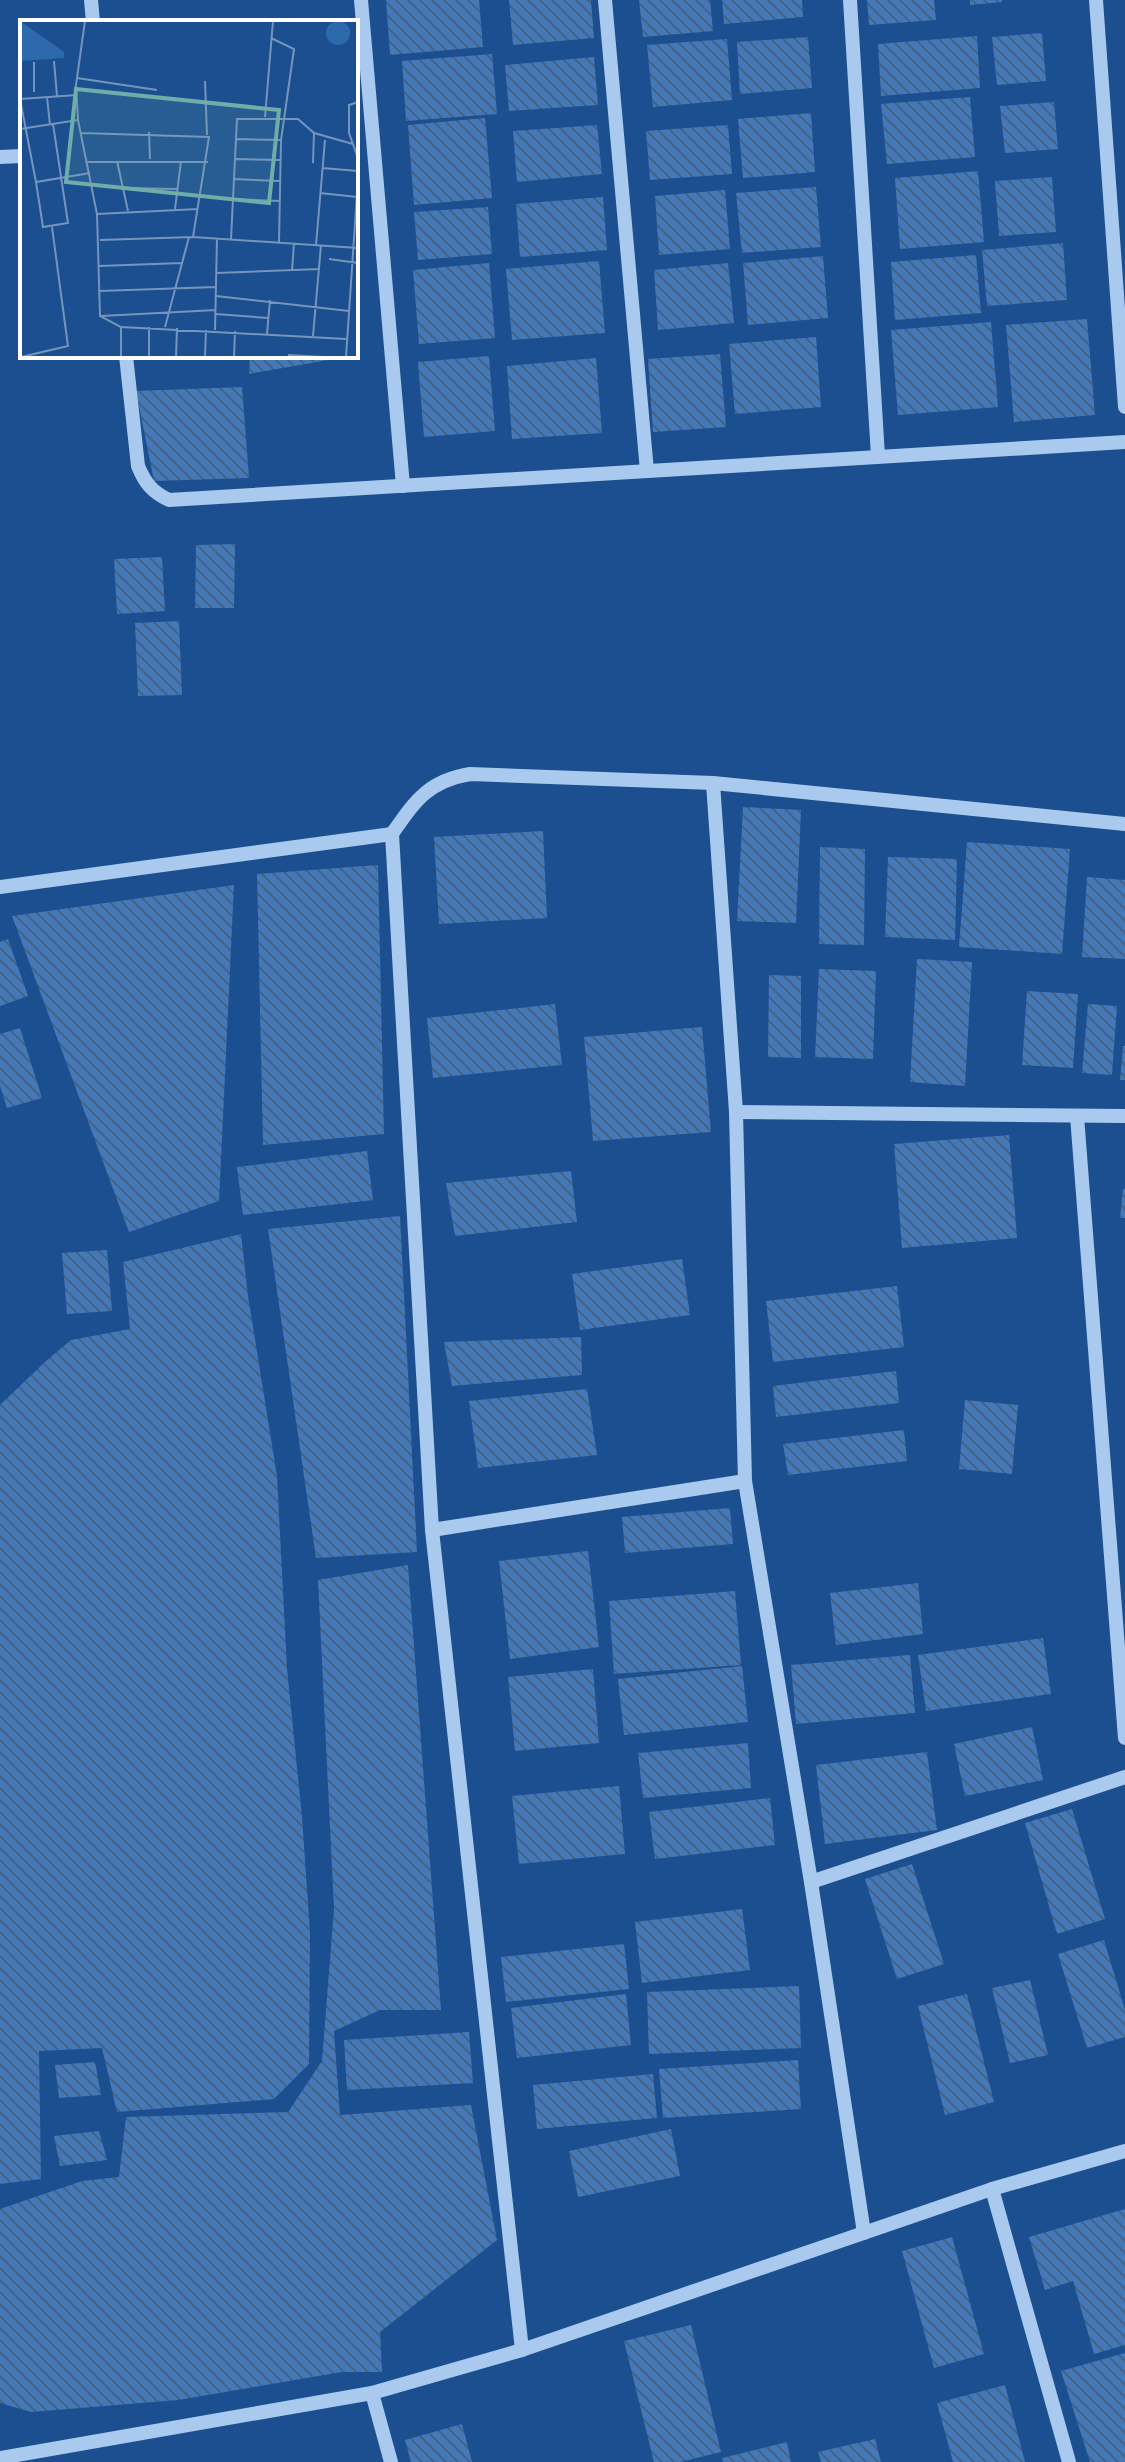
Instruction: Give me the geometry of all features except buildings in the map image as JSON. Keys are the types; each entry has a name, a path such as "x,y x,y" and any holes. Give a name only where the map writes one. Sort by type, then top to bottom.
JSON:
{"street":[{"path":"91,0 93,20"},
{"path":"361,0 403,486"},
{"path":"605,0 647,471"},
{"path":"850,0 878,456"},
{"path":"1096,0 1125,407"},
{"path":"0,157 20,156"},
{"path":"126,358 138,466 145,482 155,493 169,500 1125,442"},
{"path":"522,2350 432,1530 392,834 413,802 426,791 454,776 470,774 713,783 1125,824"},
{"path":"713,783 736,1112 745,1481 811,1882 864,2233"},
{"path":"0,887 392,834"},
{"path":"736,1112 1125,1116"},
{"path":"1077,1116 1125,1738"},
{"path":"432,1530 745,1481"},
{"path":"811,1882 1125,1777"},
{"path":"0,2458 372,2393 522,2350 992,2189 1125,2151"},
{"path":"992,2189 1069,2462"},
{"path":"372,2393 391,2462"},
{"path":"69,2446 72,2462"}]}
